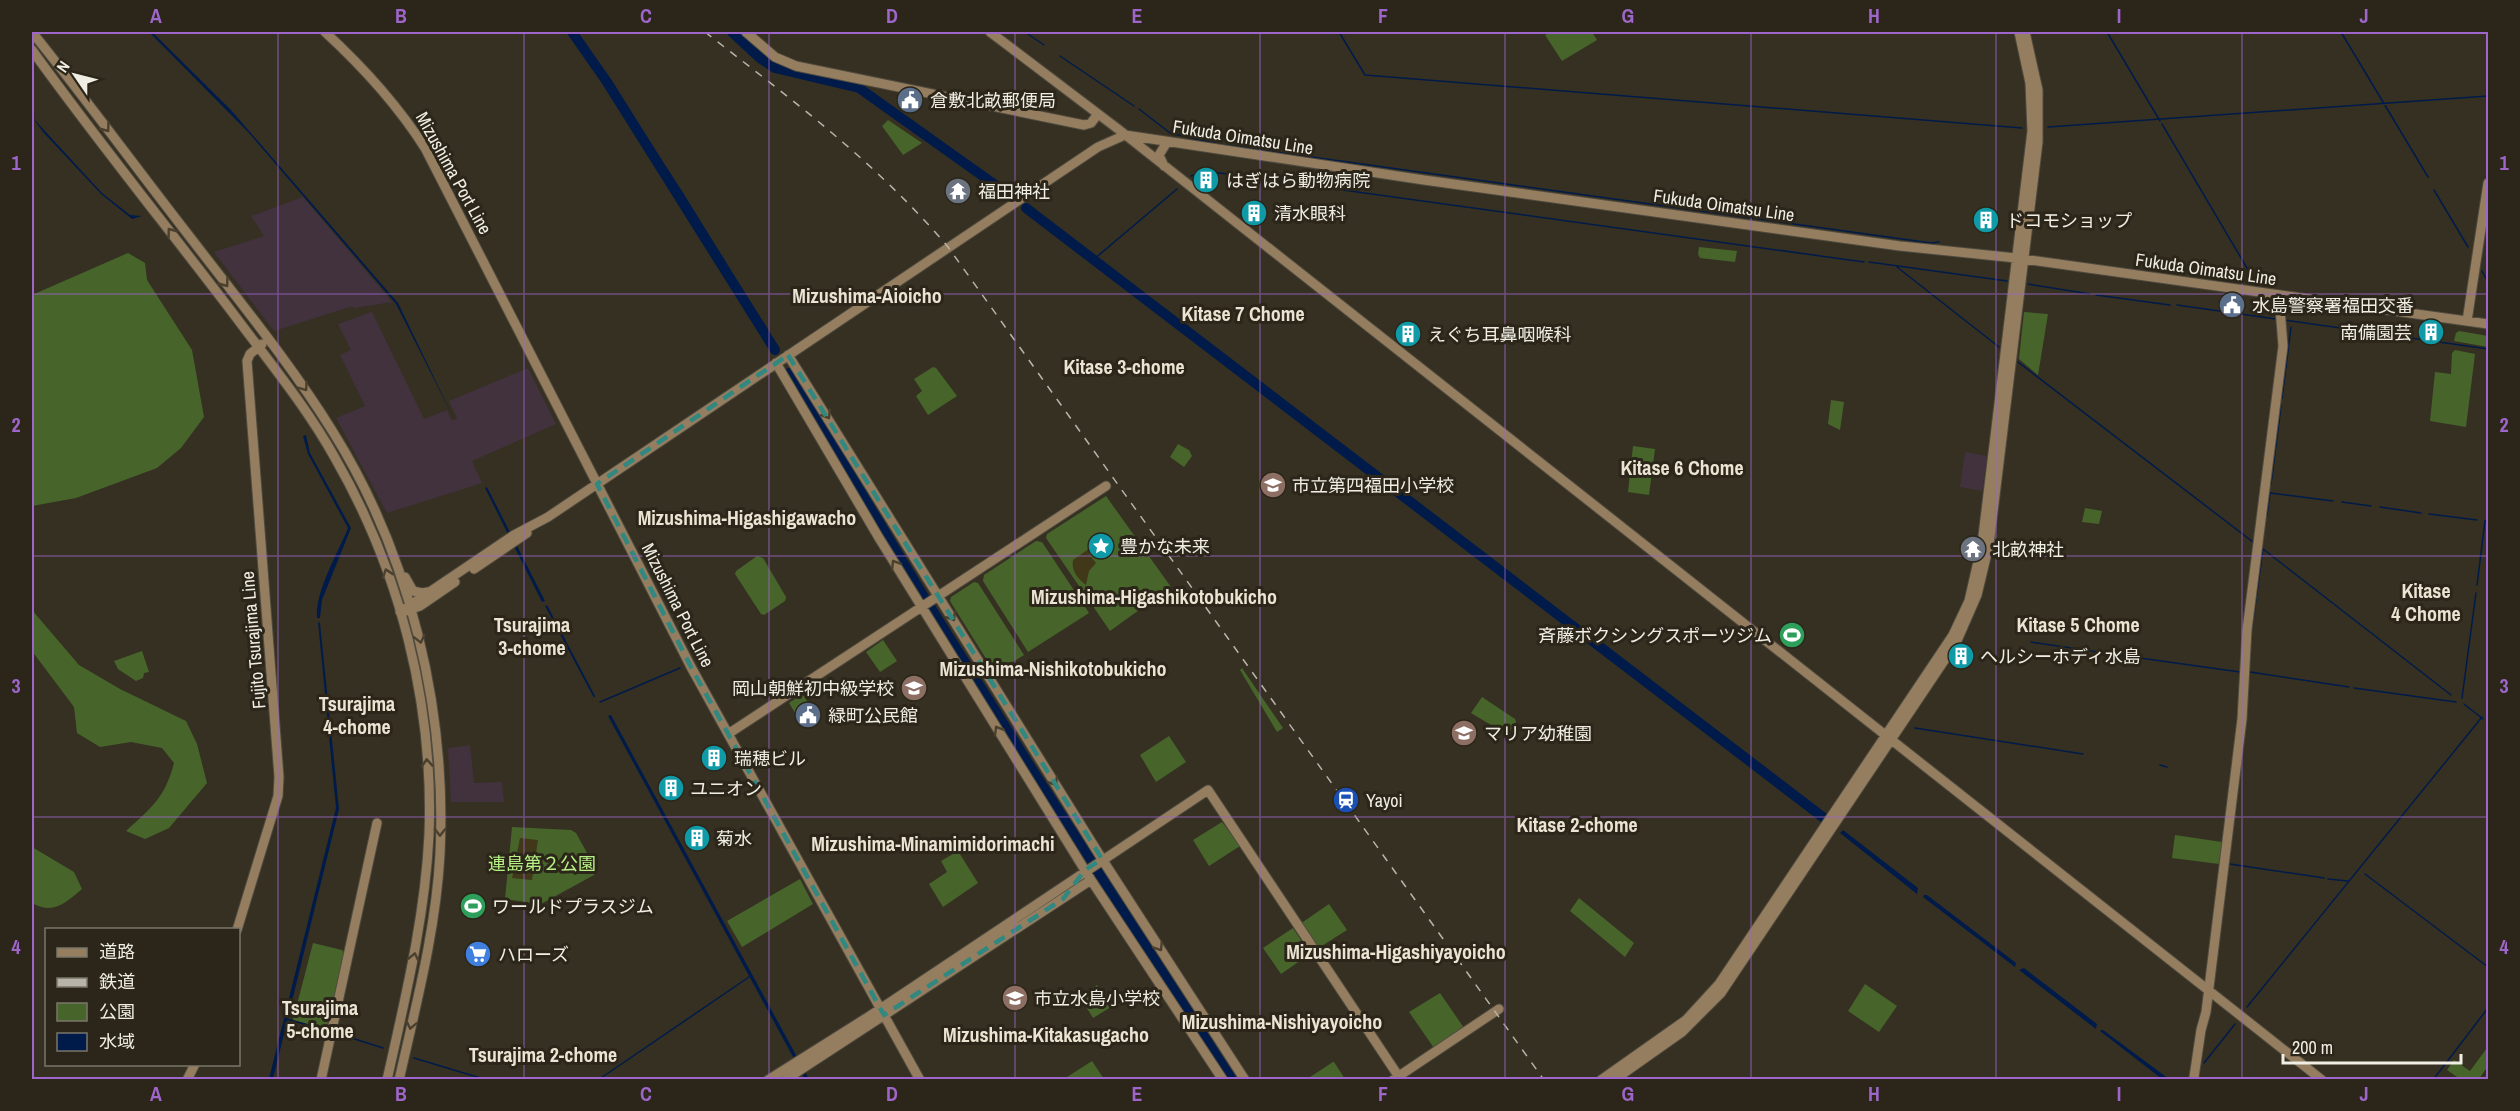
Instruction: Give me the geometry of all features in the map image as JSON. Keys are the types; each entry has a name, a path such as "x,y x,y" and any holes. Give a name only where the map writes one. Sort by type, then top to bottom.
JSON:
{"street":[{"path":"32,32 269,340 335,434 361,480 390,549 411,608 426,664 437,734 440,765 440,856 430,934 399,1080"},
{"name":"Mizushima Port Line","path":"325,32 375,81 412,127 425,148 691,667 920,1080"},
{"path":"746,32 775,57 796,66 899,85 1084,125 1091,123 1098,114"},
{"name":"Fukuda Oimatsu Line","path":"990,32 1125,135 1759,226 1929,249 2020,258 2488,324"},
{"path":"1614,1080 1682,1032 1721,993 1963,630 1983,574 2020,258 2032,131 2030,83 2019,32"},
{"path":"2020,258 2039,123 2035,72 2025,32"},
{"path":"32,50 310,417 340,467 376,542 400,612 414,663 425,736 429,835 419,932 387,1080"},
{"path":"411,608 431,591 548,517 1098,147 1125,135 2322,1080"},
{"path":"1164,166 1160,155 1167,142"},
{"path":"2467,321 2488,183"},
{"path":"2194,1077 2209,990 2242,719 2247,630 2283,346 2279,296"},
{"path":"257,346 269,340"},
{"name":"Fujito Tsurajima Line","path":"238,928 278,796 279,777 247,361 249,354 257,346"},
{"path":"788,356 930,602 1093,865 1245,1080"},
{"path":"776,363 879,538 930,602 1093,865 1091,880 1223,1080"},
{"path":"728,734 1107,486"},
{"path":"400,612 411,608 512,540"},
{"path":"390,549 398,558 411,589 422,593 431,591"},
{"path":"1601,1080 1672,1032 1707,999 1889,739"},
{"path":"882,1011 1093,865 1208,790 1398,1078 1500,1009"},
{"path":"321,1080 377,823"},
{"path":"1063,899 1093,865"},
{"path":"768,1080 798,1065 1091,880"},
{"path":"785,1080 798,1065"},
{"path":"187,1080 194,1066"}],"highlighted area":[{"path":"788,355 1102,859 1085,870 1063,899 884,1015 691,667 597,484"}],"shaded area":[{"path":"303,197 392,302 354,308 353,306 274,331 214,252 264,236 251,216"},
{"path":"372,312 424,419 447,410 452,421 457,418 449,401 528,368 556,424 472,461 482,483 387,513 336,418 365,406 340,355 351,350 338,324"},
{"path":"1965,452 1987,456 1982,491 1960,487"},
{"path":"470,745 474,783 502,782 504,802 451,802 448,748"}],"green space":[{"path":"1551,32 1592,32 1597,40 1562,61 1545,35"},
{"path":"888,120 922,143 903,155 882,126"},
{"path":"1699,247 1737,251 1735,262 1700,258"},
{"path":"128,253 145,263 147,280 192,350 204,417 181,448 157,468 76,498 32,506 32,295"},
{"path":"2024,312 2048,314 2038,375 2019,359"},
{"path":"2459,331 2488,336 2488,347 2454,341"},
{"path":"2455,350 2475,354 2466,427 2430,421 2435,372 2451,374 2452,353"},
{"path":"933,367 957,396 928,415 916,396 922,391 914,379"},
{"path":"1831,400 1844,402 1840,430 1828,424"},
{"path":"1178,444 1189,450 1192,456 1184,467 1170,457"},
{"path":"1633,446 1655,449 1649,495 1628,492"},
{"path":"1106,496 1171,587 1110,631 1046,538 1047,534"},
{"path":"2085,508 2102,511 2099,524 2082,522"},
{"path":"1036,541 1042,542 1089,613 1028,652 983,581 984,575"},
{"path":"757,556 763,558 786,597 785,601 764,615 761,614 735,574"},
{"path":"974,582 978,583 1024,655 995,673 950,601 951,597"},
{"path":"32,610 79,665 120,689 186,721 197,744 207,783 169,828 145,839 126,831 156,802 166,785 174,763 162,748 131,742 100,747 77,733 74,707 32,651"},
{"path":"883,640 897,661 880,672 866,652"},
{"path":"142,651 149,672 144,673 143,678 136,681 118,669 114,661"},
{"path":"1242,668 1283,728 1277,732 1240,670"},
{"path":"801,695 812,709 798,718 789,703"},
{"path":"1482,697 1515,719 1516,722 1508,735 1471,713"},
{"path":"1169,736 1186,762 1156,782 1140,755"},
{"path":"1222,822 1240,846 1209,866 1193,840"},
{"name":"連島第２公園","path":"512,827 571,830 576,833 597,871 594,875 541,904 505,899"},
{"path":"2175,835 2222,842 2219,864 2172,858"},
{"path":"32,847 74,872 82,889 65,903 53,908 32,903"},
{"path":"958,851 978,883 943,907 929,884 947,872 941,861"},
{"path":"800,879 813,904 742,947 727,921"},
{"path":"1579,898 1634,943 1625,957 1570,911"},
{"path":"1329,904 1347,930 1317,949 1300,924"},
{"path":"1293,928 1310,954 1281,974 1263,948"},
{"path":"313,943 342,950 344,953 328,1029 293,1020"},
{"path":"1865,984 1897,1006 1879,1032 1848,1011"},
{"path":"1097,985 1111,1007 1093,1018 1080,997"},
{"path":"1440,993 1464,1028 1434,1048 1409,1012"},
{"path":"2487,1048 2488,1066 2479,1079 2460,1079 2447,1070 2454,1060 2470,1071"},
{"path":"1092,1061 1104,1079 1064,1079"},
{"path":"1333,1062 1345,1079 1307,1079"}],"sand":[{"path":"1090,548 1089,554 1096,563 1089,571 1086,585 1076,574 1073,560"},
{"path":"520,838 538,840 532,880 512,878"}],"water":[{"path":"149,32 152,32 231,110 398,303 454,419 396,304 248,132"},
{"path":"32,117 102,193 130,215 142,216 132,219 101,194 43,132"},
{"path":"306,435 310,453 351,528 322,600 320,618 317,618 317,607 320,596 348,528 308,454 303,436"},
{"path":"487,487 545,601 542,602 485,488"},
{"path":"547,605 595,696 594,698 545,606"},
{"path":"318,622 320,623 339,809 273,1079 269,1079 336,808"},
{"path":"611,715 809,1079 805,1079 608,716"},
{"path":"1843,830 1918,888 1917,894 1840,833"},
{"path":"1924,895 2016,963 2015,967 1923,897"},
{"path":"2024,968 2097,1024 2096,1029 2019,970"},
{"path":"2101,1030 2103,1030 2169,1079 2162,1079"}],"waterway":[{"path":"572,32 607,82 775,350"},
{"path":"577,32 681,191 778,348"},
{"path":"732,32 760,58 775,68 859,88 1008,194"},
{"path":"1025,32 1044,45"},
{"path":"1339,32 1365,75 2022,128"},
{"path":"2107,32 2160,121"},
{"path":"2341,32 2428,177"},
{"path":"1060,56 1134,106"},
{"path":"2048,127 2488,96"},
{"path":"1139,109 1170,133 1218,144 1931,243 1939,242"},
{"path":"2162,124 2257,285"},
{"path":"1191,176 1205,171 1864,262"},
{"path":"1093,260 1177,189"},
{"path":"2434,190 2468,247"},
{"path":"1026,208 1824,818"},
{"path":"1869,262 2007,281"},
{"path":"1897,267 1999,347"},
{"path":"2482,271 2488,282"},
{"path":"2028,284 2090,294"},
{"path":"2096,295 2170,305"},
{"path":"2177,305 2276,319"},
{"path":"2284,320 2488,349"},
{"path":"2282,398 2291,327"},
{"path":"2018,362 2253,542"},
{"path":"793,371 928,597"},
{"path":"789,373 924,597 1031,768 1232,1080"},
{"path":"2271,484 2281,406"},
{"path":"2267,515 2270,493 2333,501"},
{"path":"2342,502 2371,506"},
{"path":"2380,507 2421,513"},
{"path":"2429,514 2477,520"},
{"path":"2477,585 2485,521 2488,522"},
{"path":"2252,628 2263,549 2451,695"},
{"path":"2462,698 2476,593"},
{"path":"932,603 1093,861"},
{"path":"2031,642 2085,650"},
{"path":"2091,651 2111,654"},
{"path":"2117,655 2133,657"},
{"path":"2140,658 2240,672"},
{"path":"600,702 680,668"},
{"path":"2250,672 2349,687"},
{"path":"2354,688 2456,702"},
{"path":"2464,704 2483,719"},
{"path":"2247,1007 2482,717"},
{"path":"1915,728 2083,754"},
{"path":"2160,765 2167,767"},
{"path":"2230,864 2324,878"},
{"path":"1098,868 1236,1080"},
{"path":"2365,874 2488,967"},
{"path":"2328,879 2348,881"},
{"path":"598,1080 749,977"},
{"path":"2433,1080 2488,1008"},
{"path":"287,1019 328,1031"},
{"path":"2204,1063 2235,1024"},
{"path":"336,1033 383,1048"},
{"path":"414,1058 487,1080"}],"railway":[{"path":"705,32 801,107 863,160 921,216 948,247 1544,1080"}],"place":[{"name":"倉敷北畝郵便局","path":"910,100"},
{"name":"はぎはら動物病院","path":"1206,180"},
{"name":"福田神社","path":"958,191"},
{"name":"清水眼科","path":"1254,213"},
{"name":"ドコモショップ","path":"1986,220"},
{"name":"水島警察署福田交番","path":"2232,305"},
{"name":"南備園芸","path":"2431,332"},
{"name":"えぐち耳鼻咽喉科","path":"1408,334"},
{"name":"市立第四福田小学校","path":"1273,485"},
{"name":"豊かな未来","path":"1101,546"},
{"name":"北畝神社","path":"1973,549"},
{"name":"斉藤ボクシングスポーツジム","path":"1792,635"},
{"name":"ヘルシーホディ水島","path":"1961,656"},
{"name":"岡山朝鮮初中級学校","path":"914,688"},
{"name":"緑町公民館","path":"808,715"},
{"name":"マリア幼稚園","path":"1464,733"},
{"name":"瑞穂ビル","path":"714,758"},
{"name":"ユニオン","path":"671,788"},
{"name":"Yayoi","path":"1346,800"},
{"name":"菊水","path":"697,838"},
{"name":"ワールドプラスジム","path":"473,906"},
{"name":"ハローズ","path":"478,954"},
{"name":"市立水島小学校","path":"1015,998"}],"district":[{"name":"Mizushima-Aioicho","path":"867,295"},
{"name":"Kitase 7 Chome","path":"1243,313"},
{"name":"Kitase 3-chome","path":"1124,366"},
{"name":"Kitase 6 Chome","path":"1682,467"},
{"name":"Mizushima-Higashigawacho","path":"747,517"},
{"name":"Mizushima-Higashikotobukicho","path":"1154,596"},
{"name":"Kitase 4 Chome","path":"2426,602"},
{"name":"Kitase 5 Chome","path":"2078,624"},
{"name":"Tsurajima 3-chome","path":"532,636"},
{"name":"Mizushima-Nishikotobukicho","path":"1053,668"},
{"name":"Tsurajima 4-chome","path":"357,714"},
{"name":"Kitase 2-chome","path":"1577,824"},
{"name":"Mizushima-Minamimidorimachi","path":"933,843"},
{"name":"Mizushima-Higashiyayoicho","path":"1396,951"},
{"name":"Tsurajima 5-chome","path":"320,1018"},
{"name":"Mizushima-Nishiyayoicho","path":"1282,1021"},
{"name":"Mizushima-Kitakasugacho","path":"1046,1034"},
{"name":"Tsurajima 2-chome","path":"543,1054"}]}
